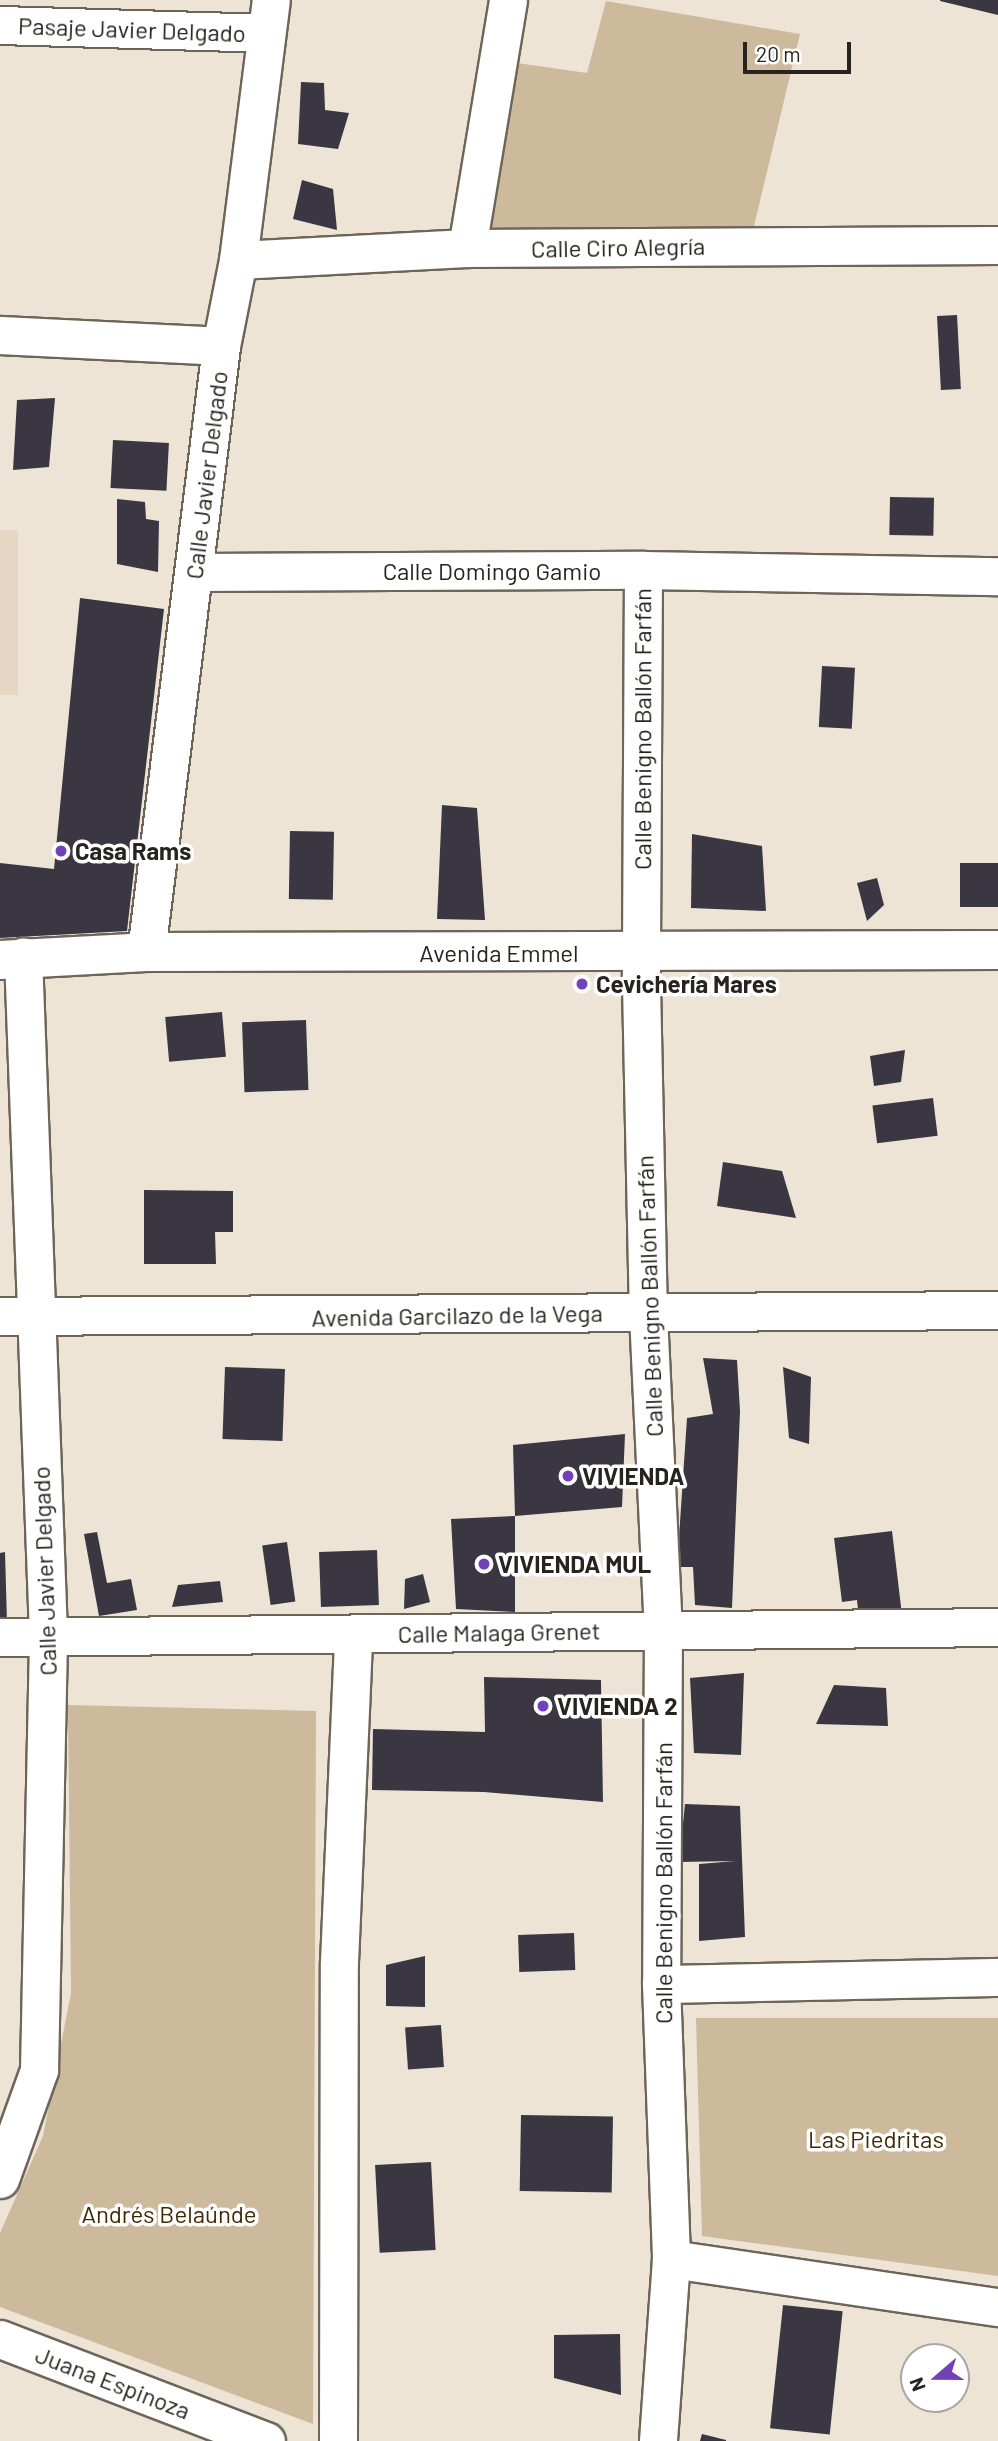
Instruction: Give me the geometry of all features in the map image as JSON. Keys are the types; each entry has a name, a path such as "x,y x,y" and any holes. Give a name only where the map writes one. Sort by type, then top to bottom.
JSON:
{"street":[{"path":"467,248 508,0"},
{"name":"Pasaje Javier Delgado","path":"0,25 268,16"},
{"name":"Calle Javier Delgado","path":"146,952 221,346 238,260 268,16"},
{"name":"Calle Ciro Alegría","path":"238,260 467,248 998,245"},
{"path":"0,335 221,346"},
{"name":"Calle Domingo Gamio","path":"195,572 643,570 998,576"},
{"name":"Calle Benigno Ballón Farfán","path":"643,570 640,953 648,1314 663,1629 661,1984 671,2259 658,2441"},
{"name":"Avenida Emmel","path":"12,958 146,952 640,953 998,950"},
{"name":"Calle Javier Delgado","path":"0,2179 39,2070 48,1633 17,1318 12,958"},
{"name":"Avenida Garcilazo de la Vega","path":"17,1318 998,1310"},
{"name":"Calle Malaga Grenet","path":"0,1637 48,1633 353,1635 663,1629 998,1627"},
{"path":"338,2441 339,1962 353,1635"},
{"path":"661,1984 998,1977"},
{"path":"671,2259 998,2307"},
{"name":"Juana Espinoza","path":"0,2339 266,2441"}],"shaded area":[{"path":"0,530 18,530 18,695 0,695"}],"green space":[{"path":"606,1 800,34 753,230 521,232 487,227 517,63 587,73"},
{"name":"Andrés Belaúnde","path":"68,1705 316,1711 313,2424 0,2307 0,2233 43,2136 71,1993"},
{"name":"Las Piedritas","path":"696,2018 998,2018 998,2276 702,2236"}],"building":[{"path":"998,0 998,15 940,1"},
{"path":"301,82 324,83 325,110 349,113 338,149 298,144"},
{"path":"302,180 333,189 337,230 293,219"},
{"path":"957,315 961,389 941,390 937,316"},
{"path":"55,398 49,467 13,470 17,400"},
{"path":"113,440 169,443 166,491 110,488"},
{"path":"890,497 934,498 933,536 889,535"},
{"path":"117,499 145,502 146,519 159,521 158,572 117,564"},
{"path":"80,598 164,609 127,931 0,938 0,863 54,869"},
{"path":"822,666 855,668 852,729 819,727"},
{"path":"442,805 477,808 485,920 437,919"},
{"path":"290,831 334,832 333,900 289,899"},
{"path":"692,834 762,846 766,911 691,908"},
{"path":"960,863 998,863 998,907 960,907"},
{"path":"877,878 884,905 867,921 857,883"},
{"path":"222,1012 226,1057 169,1062 165,1017"},
{"path":"306,1020 308,1090 244,1092 242,1022"},
{"path":"905,1050 901,1082 874,1086 870,1056"},
{"path":"933,1098 938,1136 877,1143 872,1105"},
{"path":"723,1162 782,1171 796,1218 717,1206"},
{"path":"144,1190 233,1191 233,1232 215,1232 216,1264 144,1264"},
{"path":"703,1358 737,1360 740,1411 732,1608 695,1605 693,1567 677,1567 687,1418 713,1414"},
{"path":"225,1367 285,1369 282,1441 222,1439"},
{"path":"783,1367 811,1377 809,1444 789,1438"},
{"name":"VIVIENDA","path":"625,1434 622,1507 515,1516 513,1445"},
{"name":"VIVIENDA MUL","path":"515,1516 515,1612 456,1609 451,1519"},
{"path":"892,1531 902,1615 859,1619 857,1600 842,1602 834,1538"},
{"path":"97,1532 107,1583 131,1579 137,1610 99,1616 84,1534"},
{"path":"287,1542 295,1601 271,1605 262,1545"},
{"path":"377,1550 379,1605 321,1607 319,1552"},
{"path":"5,1552 7,1623 0,1623 0,1553"},
{"path":"423,1574 430,1602 404,1609 405,1579"},
{"path":"220,1581 223,1602 172,1607 178,1585"},
{"path":"744,1673 741,1755 694,1753 690,1678"},
{"path":"484,1677 601,1680 603,1802 484,1792 372,1790 373,1729 485,1732"},
{"path":"834,1685 886,1688 888,1726 816,1724"},
{"path":"685,1804 740,1806 745,1937 699,1941 699,1864 735,1861 679,1862"},
{"path":"574,1933 575,1970 519,1972 518,1935"},
{"path":"425,1956 425,2007 386,2006 386,1965"},
{"path":"441,2025 444,2067 408,2069 405,2028"},
{"path":"521,2115 613,2117 612,2193 520,2191"},
{"path":"431,2162 436,2250 380,2253 375,2165"},
{"path":"783,2305 843,2311 830,2435 770,2428"},
{"path":"620,2334 621,2395 554,2378 554,2335"},
{"path":"702,2434 726,2440 726,2441 700,2441"}],"place":[{"name":"Casa Rams","path":"61,851"},
{"name":"Cevichería Mares","path":"582,984"},
{"name":"VIVIENDA","path":"568,1476"},
{"name":"VIVIENDA MUL","path":"484,1564"},
{"name":"VIVIENDA 2","path":"543,1706"}]}
